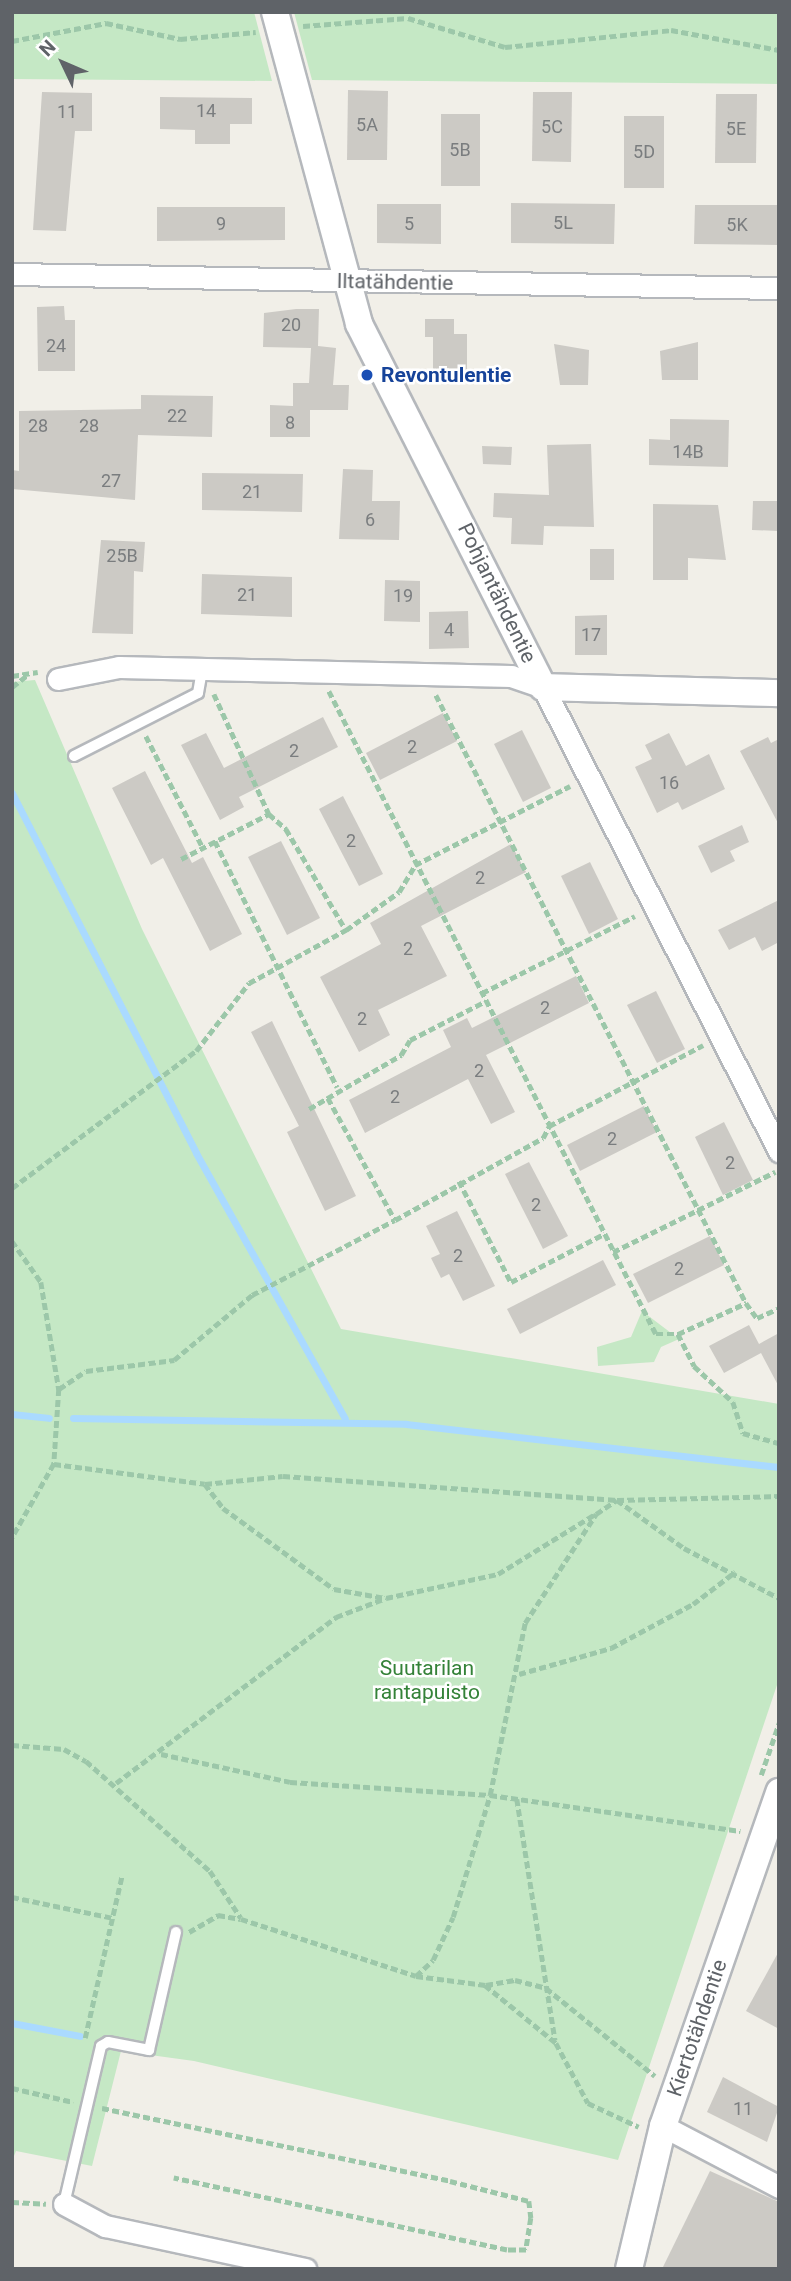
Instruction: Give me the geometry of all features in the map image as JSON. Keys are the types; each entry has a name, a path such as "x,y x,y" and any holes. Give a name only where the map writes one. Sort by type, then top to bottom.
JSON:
{"street":[{"name":"Pohjantähdentie","path":"277,20 344,281 359,324 779,1151"},
{"name":"Iltatähdentie","path":"12,274 779,288"},
{"path":"58,679 119,667 206,678 511,676 543,687 779,693"},
{"name":"Kiertotähdentie","path":"629,2269 651,2127 778,1798"},
{"path":"651,2127 779,2188"},
{"path":"64,2204 104,2226 305,2269"}],"lane":[{"path":"74,757 198,693 206,678"},
{"path":"64,2204 101,2046 108,2042 149,2050 176,1932"}],"path":[{"path":"12,41 106,23 180,40 277,20 408,18 505,47 671,30 779,50"},
{"path":"12,687 26,675"},
{"path":"206,678 269,814 286,829 346,930"},
{"path":"328,690 656,1334 678,1334 746,1303"},
{"path":"434,692 502,820 746,1303 757,1318 779,1308"},
{"path":"139,723 203,848"},
{"path":"12,1188 160,1081 225,1021 249,983 346,930 399,892 415,865 590,776"},
{"path":"181,859 269,814"},
{"path":"215,841 275,971 337,1087"},
{"path":"482,993 655,906"},
{"path":"309,1109 328,1098 337,1087 486,1001"},
{"path":"59,1389 86,1371 174,1360 251,1295 395,1220 459,1181 543,1138 548,1126 721,1036"},
{"path":"328,1098 395,1220"},
{"path":"613,1252 779,1170"},
{"path":"459,1181 511,1282 604,1234"},
{"path":"12,1241 41,1282 59,1389 54,1464 12,1538"},
{"path":"678,1334 694,1366 733,1402 743,1433 779,1443"},
{"path":"54,1464 205,1484 283,1476 617,1500 779,1496"},
{"path":"205,1484 223,1508 334,1589 386,1598"},
{"path":"116,1783 161,1754 295,1643 336,1617 386,1598 498,1574 617,1500"},
{"path":"617,1500 684,1548 735,1572 779,1598"},
{"path":"416,1976 433,1960 453,1917 490,1795 519,1674 525,1623 596,1514"},
{"path":"519,1674 611,1648 693,1604 735,1572"},
{"path":"12,1745 64,1749 116,1783 210,1871 241,1919"},
{"path":"161,1754 290,1782 490,1795 741,1831"},
{"path":"517,1799 555,2043 587,2103 651,2127"},
{"path":"83,2049 122,1875"},
{"path":"12,1897 113,1918"},
{"path":"176,1932 190,1932 218,1915 241,1919 416,1976 485,1985 514,1980 546,1988 655,2077"},
{"path":"485,1985 555,2043"},
{"path":"12,2088 463,2184 529,2201 531,2218 526,2249 507,2249 174,2178"},
{"path":"71,2102 74,2088"},
{"path":"12,2202 64,2204"}],"green space":[{"path":"12,12 254,12 272,81 12,79"},
{"path":"294,12 779,12 779,84 312,80"},
{"name":"Suutarilan rantapuisto","path":"35,680 142,929 341,1329 779,1404 779,1679 618,2160 194,2061 121,2051 92,2166 16,2151 12,2161 12,682"},
{"path":"642,1311 679,1339 661,1347 654,1362 598,1366 597,1347 631,1337"}],"building":[{"path":"348,90 388,91 387,160 347,160"},
{"path":"42,92 92,93 92,131 75,131 66,231 33,230"},
{"path":"533,92 572,92 571,162 532,161"},
{"path":"716,94 757,94 756,163 715,163"},
{"path":"160,97 252,98 252,124 230,124 230,144 195,144 195,130 160,129"},
{"path":"441,114 480,114 480,186 441,186"},
{"path":"624,116 664,116 664,188 624,188"},
{"path":"511,203 615,204 614,244 511,243"},
{"path":"377,204 441,204 441,244 377,243"},
{"path":"695,205 779,205 779,245 694,244"},
{"path":"157,207 285,207 285,240 157,241"},
{"path":"64,306 65,320 75,320 75,371 38,371 37,307"},
{"path":"319,309 318,346 336,348 333,385 349,385 348,410 310,410 310,437 270,437 270,405 293,406 293,383 309,383 311,348 263,347 264,313"},
{"path":"425,319 454,319 454,334 467,334 467,380 433,380 433,337 425,337"},
{"path":"698,342 698,380 662,380 660,351"},
{"path":"554,344 589,350 588,385 560,385"},
{"path":"141,395 213,396 212,437 138,435 135,500 12,489 12,470 19,471 19,411 141,409"},
{"path":"670,419 729,420 728,467 649,465 649,439 670,440"},
{"path":"591,444 594,527 544,526 543,545 511,544 512,518 493,517 494,493 549,495 547,445"},
{"path":"482,446 512,447 511,465 483,464"},
{"path":"343,469 373,470 372,501 400,501 399,540 339,539"},
{"path":"202,473 303,474 302,512 202,510"},
{"path":"753,501 779,501 779,531 752,530"},
{"path":"653,504 718,505 726,560 688,558 688,580 653,580"},
{"path":"101,540 145,542 143,572 134,571 133,634 92,633"},
{"path":"590,549 614,549 614,580 590,580"},
{"path":"202,574 292,577 292,617 201,614"},
{"path":"385,580 420,581 420,622 384,621"},
{"path":"468,611 469,648 429,649 429,612"},
{"path":"607,615 607,655 575,655 575,616"},
{"path":"443,713 457,741 380,780 366,753"},
{"path":"323,717 338,747 239,797 244,807 220,820 181,745 206,733 224,768"},
{"path":"522,730 551,788 523,802 494,744"},
{"path":"669,733 686,766 709,754 725,789 682,810 678,802 657,813 635,767 652,759 645,745"},
{"path":"768,737 771,743 779,739 779,825 740,751"},
{"path":"145,771 192,863 203,857 242,934 210,951 163,858 151,865 112,788"},
{"path":"343,796 383,874 359,886 319,809"},
{"path":"742,825 749,842 730,851 735,861 711,873 698,846"},
{"path":"281,841 320,918 287,935 248,857"},
{"path":"511,844 526,872 421,926 447,976 378,1010 390,1035 359,1052 320,977 381,944 370,923"},
{"path":"590,862 618,919 589,934 561,876"},
{"path":"779,900 779,942 762,951 755,937 729,950 718,930"},
{"path":"576,976 589,1003 486,1055 515,1112 491,1124 468,1079 365,1133 349,1100 451,1047 443,1030 467,1018 472,1028"},
{"path":"656,991 685,1049 657,1063 627,1005"},
{"path":"272,1021 356,1196 325,1211 287,1132 299,1126 251,1032"},
{"path":"644,1106 657,1132 580,1171 567,1145"},
{"path":"724,1122 753,1180 723,1195 695,1137"},
{"path":"529,1162 568,1236 543,1249 505,1174"},
{"path":"457,1211 495,1286 463,1301 449,1274 441,1278 431,1258 440,1254 426,1226"},
{"path":"710,1236 724,1265 648,1303 633,1274"},
{"path":"603,1260 616,1285 520,1334 507,1309"},
{"path":"749,1325 759,1344 779,1333 779,1387 761,1353 724,1373 709,1346"},
{"path":"779,1951 779,2029 746,2011"},
{"path":"723,2077 779,2107 767,2142 707,2112"},
{"path":"710,2171 779,2202 779,2269 662,2269"}],"waterway":[{"path":"12,793 196,1153 345,1418"},
{"path":"12,1414 49,1418"},
{"path":"73,1418 406,1424 779,1467"},
{"path":"12,2023 80,2036"}],"place":[{"name":"Revontulentie","path":"367,375"}]}
